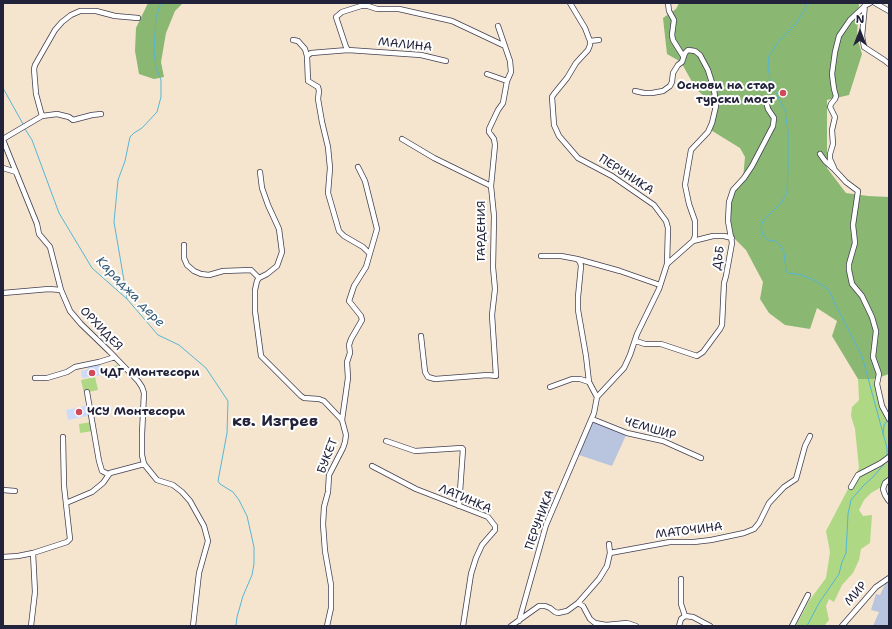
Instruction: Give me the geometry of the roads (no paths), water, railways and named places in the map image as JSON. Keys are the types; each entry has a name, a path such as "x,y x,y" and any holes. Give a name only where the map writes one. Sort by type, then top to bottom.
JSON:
{"street":[{"path":"570,3 585,28 590,41 599,40"},
{"path":"668,3 668,11 674,20 672,35 673,40 683,56"},
{"path":"875,3 889,11"},
{"path":"867,4 862,36 864,47 889,64"},
{"path":"834,169 830,159 830,154 833,144 832,130 835,117 830,107 836,96 832,74 835,52 839,36 846,25 867,4"},
{"path":"307,56 311,53 348,50 336,17 342,12 360,6 368,6 377,9 399,9 452,21 505,46"},
{"path":"42,116 36,94 34,69 36,62 55,30 62,22 71,15 80,11 96,11 115,16 138,18"},
{"path":"491,186 495,145 489,129 503,103 507,81 511,72 505,46 498,26"},
{"path":"293,40 298,41 302,45 307,56 308,82 318,87 319,91 318,99 328,147 330,168 328,193 339,231 344,236 363,247 369,253 374,243 377,229 365,181 358,166"},
{"name":"ПЕРУНИКА","path":"519,621 546,525 592,420 597,397 624,368 636,341 637,334 660,285 667,264 668,228 666,221 654,205 612,176 578,158 559,136 554,125 552,101 554,94 567,78 576,63 588,50 590,41"},
{"name":"МАЛИНА","path":"348,50 421,55 446,61"},
{"path":"635,91 652,93 663,91 670,86 673,73 682,62 683,56 688,50 692,50 700,55 708,70 716,98 712,124 708,132 691,150 685,185 689,204 695,220 695,236 693,241"},
{"path":"487,74 507,81"},
{"name":"ДЪБ","path":"636,341 645,344 661,344 697,356 703,352 722,325 723,290 732,248 732,238 728,221 731,196 733,190 752,166 773,126 774,118 767,105"},
{"path":"3,140 42,116 58,114 69,117 73,120 101,114"},
{"name":"ОРХИДЕЯ","path":"3,140 37,224 39,234 50,247 61,290 70,311 74,317 98,339 142,387 144,393 142,434 142,455 144,464"},
{"name":"ГАРДЕНИЯ","path":"402,140 440,161 491,186 494,216 493,267 495,289 492,315 496,376 488,375 435,379 428,377 425,372 420,336"},
{"path":"820,154 846,182 858,190 853,225 855,244 849,264 849,270 852,284 862,296 870,312 876,331 873,357 879,374 877,384 882,406 888,418"},
{"path":"3,168 16,172"},
{"path":"260,172 262,188 279,229 282,252 277,266 256,281 255,311 261,356 301,396 304,398 319,399 324,401 342,420"},
{"path":"667,264 693,241 713,236 732,238"},
{"path":"184,245 184,258 187,265 194,271 201,274 209,274 223,270 251,270 259,278"},
{"name":"БУКЕТ","path":"327,626 331,608 331,585 325,551 323,517 324,507 328,492 329,475 345,442 346,435 342,420 348,378 347,362 350,353 349,345 362,320 361,316 348,301 354,286 366,267 369,253"},
{"path":"541,256 553,255 585,260 660,285"},
{"path":"577,259 581,266 578,310 589,382 597,397"},
{"path":"4,294 61,290"},
{"path":"35,378 47,378 67,372 75,367 114,357"},
{"path":"550,387 572,379 580,379 589,382"},
{"path":"87,392 102,471 108,474 144,464 157,480 173,486 182,492 190,501 207,534 208,540 206,550 199,574 194,626"},
{"name":"ЧЕМШИР","path":"592,420 627,433 663,441 701,458"},
{"name":"МАТОЧИНА","path":"610,553 670,542 711,540 744,533 754,529 759,523 769,503 784,487 796,479 805,446 810,436"},
{"path":"3,557 33,553 69,541 70,534 64,486 63,437"},
{"path":"386,441 415,451 464,449 458,506"},
{"path":"851,487 858,475 889,457"},
{"name":"ЛАТИНКА","path":"372,466 416,489 488,517 495,526 496,530 482,545 476,558 471,574 463,626"},
{"path":"66,503 92,492 103,483 108,474"},
{"path":"889,480 885,483 883,489 889,501"},
{"path":"3,490 15,491"},
{"path":"511,626 539,606 545,606 558,613 567,611 578,603 604,572 610,553 609,544"},
{"path":"31,626 35,592 33,553"},
{"path":"681,579 682,604 685,616"},
{"name":"МИР","path":"842,626 876,586 882,581 888,579"},
{"path":"792,626 808,595"},
{"path":"578,603 583,606 590,619 595,624 606,625 627,623 636,626"},
{"path":"679,626 681,619 685,616"},
{"path":"685,616 710,626"}],"waterway":[{"path":"127,298 114,222 118,180 125,161 130,137 142,128 157,112 161,97 161,80 156,68 154,51 156,17 161,3"},
{"path":"807,3 795,25 779,41 769,56 768,66 770,80 785,111 788,131 787,193 781,203 763,221 761,227 763,235 768,240 775,241 781,246 788,273 802,275 816,281 829,290 862,356 887,448 887,456"},
{"name":"Караджа дере","path":"3,88 23,124"},
{"name":"Караджа дере","path":"25,129 32,140 59,213 92,268 127,299 158,335 179,345 206,368 228,401 227,433 218,481 220,484 233,492 239,500 247,516 254,547 254,564 252,575 243,596 236,626"},
{"path":"883,435 884,425 887,421"},
{"path":"807,626 819,603 839,574 846,553 848,514 851,500 885,463"}],"place":[{"name":"Основи на стар турски мост","path":"783,93"},
{"name":"ЧДГ Монтесори","path":"92,373"},
{"name":"ЧСУ Монтесори","path":"79,412"}],"district":[{"name":"кв. Изгрев","path":"275,422"}]}
